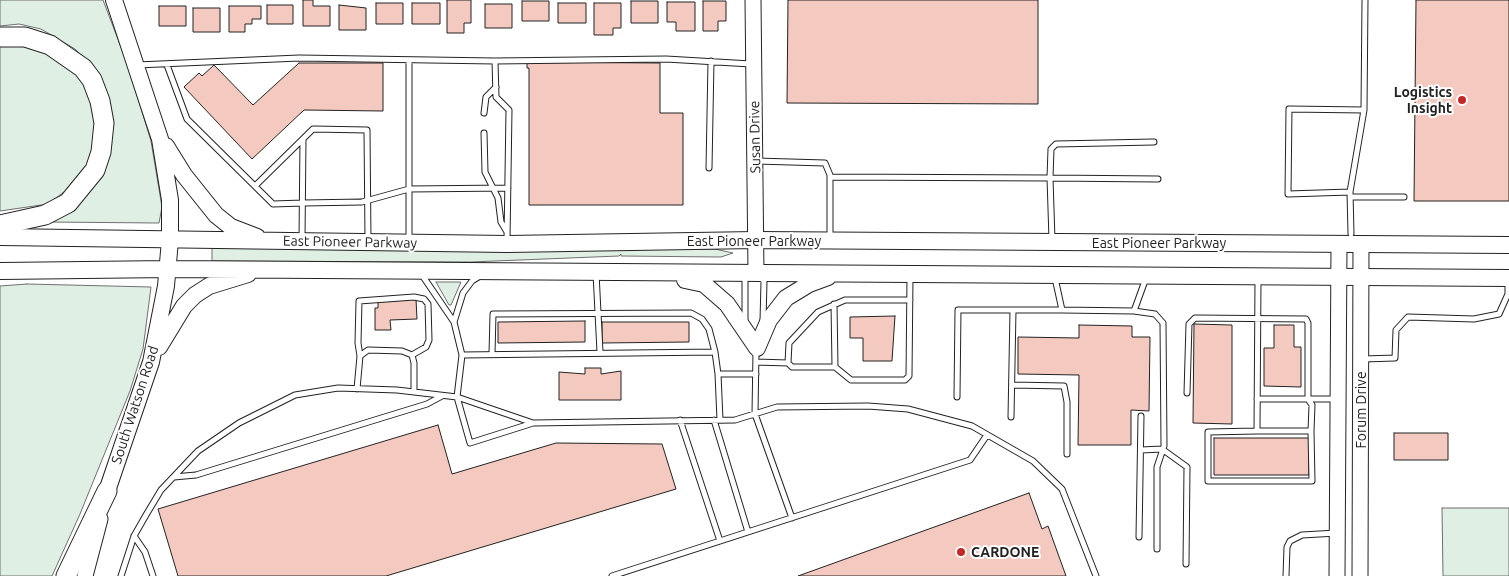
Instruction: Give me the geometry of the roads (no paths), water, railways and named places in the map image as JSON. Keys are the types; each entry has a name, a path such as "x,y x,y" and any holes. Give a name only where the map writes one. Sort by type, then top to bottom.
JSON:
{"highway":[{"path":"0,37 25,37 50,45 83,68 92,80 100,101 104,123 103,144 95,170 68,203 45,215 0,225"},
{"path":"66,576 107,491"}],"main road":[{"name":"South Watson Road","path":"107,491 151,362 169,269 170,240 170,200 160,139 114,0"},
{"path":"160,139 184,175 216,215 231,227 269,241"},
{"name":"East Pioneer Parkway","path":"0,238 368,243 507,238 1052,242 1350,241 1509,244"},
{"path":"0,271 169,269 1509,278"},
{"path":"151,362 184,306 195,295 209,286 259,270"},
{"path":"643,272 704,284 728,304 756,355"},
{"path":"756,355 769,320 786,298 809,284 838,274"}],"street":[{"name":"Susan Drive","path":"753,0 756,273"},
{"name":"Forum Drive","path":"1337,576 1336,486 1339,276 1350,241"},
{"name":"Forum Drive","path":"1350,241 1361,277 1360,576"},
{"path":"1336,486 1360,486"},
{"name":"South Watson Road","path":"85,576 107,491"}],"lane":[{"path":"1350,241 1350,195 1364,110 1366,0"},
{"path":"136,65 299,58 495,61 711,60 754,64"},
{"path":"409,60 409,243"},
{"path":"709,168 711,60"},
{"path":"495,61 496,97 509,110 507,238"},
{"path":"167,65 186,119 273,204 367,200 409,189 508,188"},
{"path":"484,113 486,97 496,87"},
{"path":"1364,110 1289,109 1288,194 1404,198"},
{"path":"255,186 313,129 367,130 368,243"},
{"path":"484,133 484,172 498,198 501,222 507,238"},
{"path":"302,242 303,139"},
{"path":"1052,242 1051,149 1056,144 1154,142"},
{"path":"755,162 825,163 830,177 830,240"},
{"path":"830,177 1158,179"},
{"path":"420,272 454,322 462,355 457,397 470,443 533,423 735,420 777,407 868,406 908,409 972,426 1033,461 1062,489 1096,576"},
{"path":"454,322 463,293 472,281 486,272"},
{"path":"596,272 600,352"},
{"path":"756,355 745,326 745,279 756,273 764,281 762,328 756,355 755,414 792,518"},
{"path":"756,355 788,363 792,367 835,368 851,380 904,380 909,376 910,274"},
{"path":"1054,275 1062,310"},
{"path":"1257,431 1258,276"},
{"path":"1134,310 1147,277"},
{"path":"1361,359 1395,358 1396,330 1408,317 1474,318 1499,314 1508,294 1509,278"},
{"path":"357,388 360,356 358,343 359,300 414,296 424,299 428,304 430,340 426,347 412,355"},
{"path":"788,363 789,343 818,312 844,300 910,300"},
{"path":"834,304 835,368"},
{"path":"957,397 958,310 1134,310 1155,314 1163,322 1162,449 1157,467 1157,549"},
{"path":"1012,417 1013,310"},
{"path":"492,354 492,314 691,313 702,319 709,329 716,352 718,374 717,420 748,532"},
{"path":"1187,394 1189,324 1195,318 1306,319 1308,324 1308,399 1312,405 1312,481 1208,481 1208,432 1311,431"},
{"path":"360,356 368,350 402,351 412,355"},
{"path":"462,355 716,352"},
{"path":"412,355 414,362 414,392"},
{"path":"718,374 756,374"},
{"path":"1012,386 1064,386 1067,402 1067,454"},
{"path":"121,576 134,536 161,490 173,477 198,451 240,423 295,395 338,388 357,388 443,395 457,397 533,423"},
{"path":"173,477 196,475 427,404 443,395"},
{"path":"1257,399 1337,399"},
{"path":"1140,537 1141,416"},
{"path":"680,420 720,541"},
{"path":"612,576 970,460 987,435"},
{"path":"1141,450 1162,449 1187,467 1186,564"},
{"path":"1286,576 1286,546 1290,541 1302,535 1337,533"},
{"path":"134,536 145,552 153,576"}],"place":[{"name":"Logistics Insight","path":"1462,100"},
{"name":"CARDONE","path":"961,552"}]}
